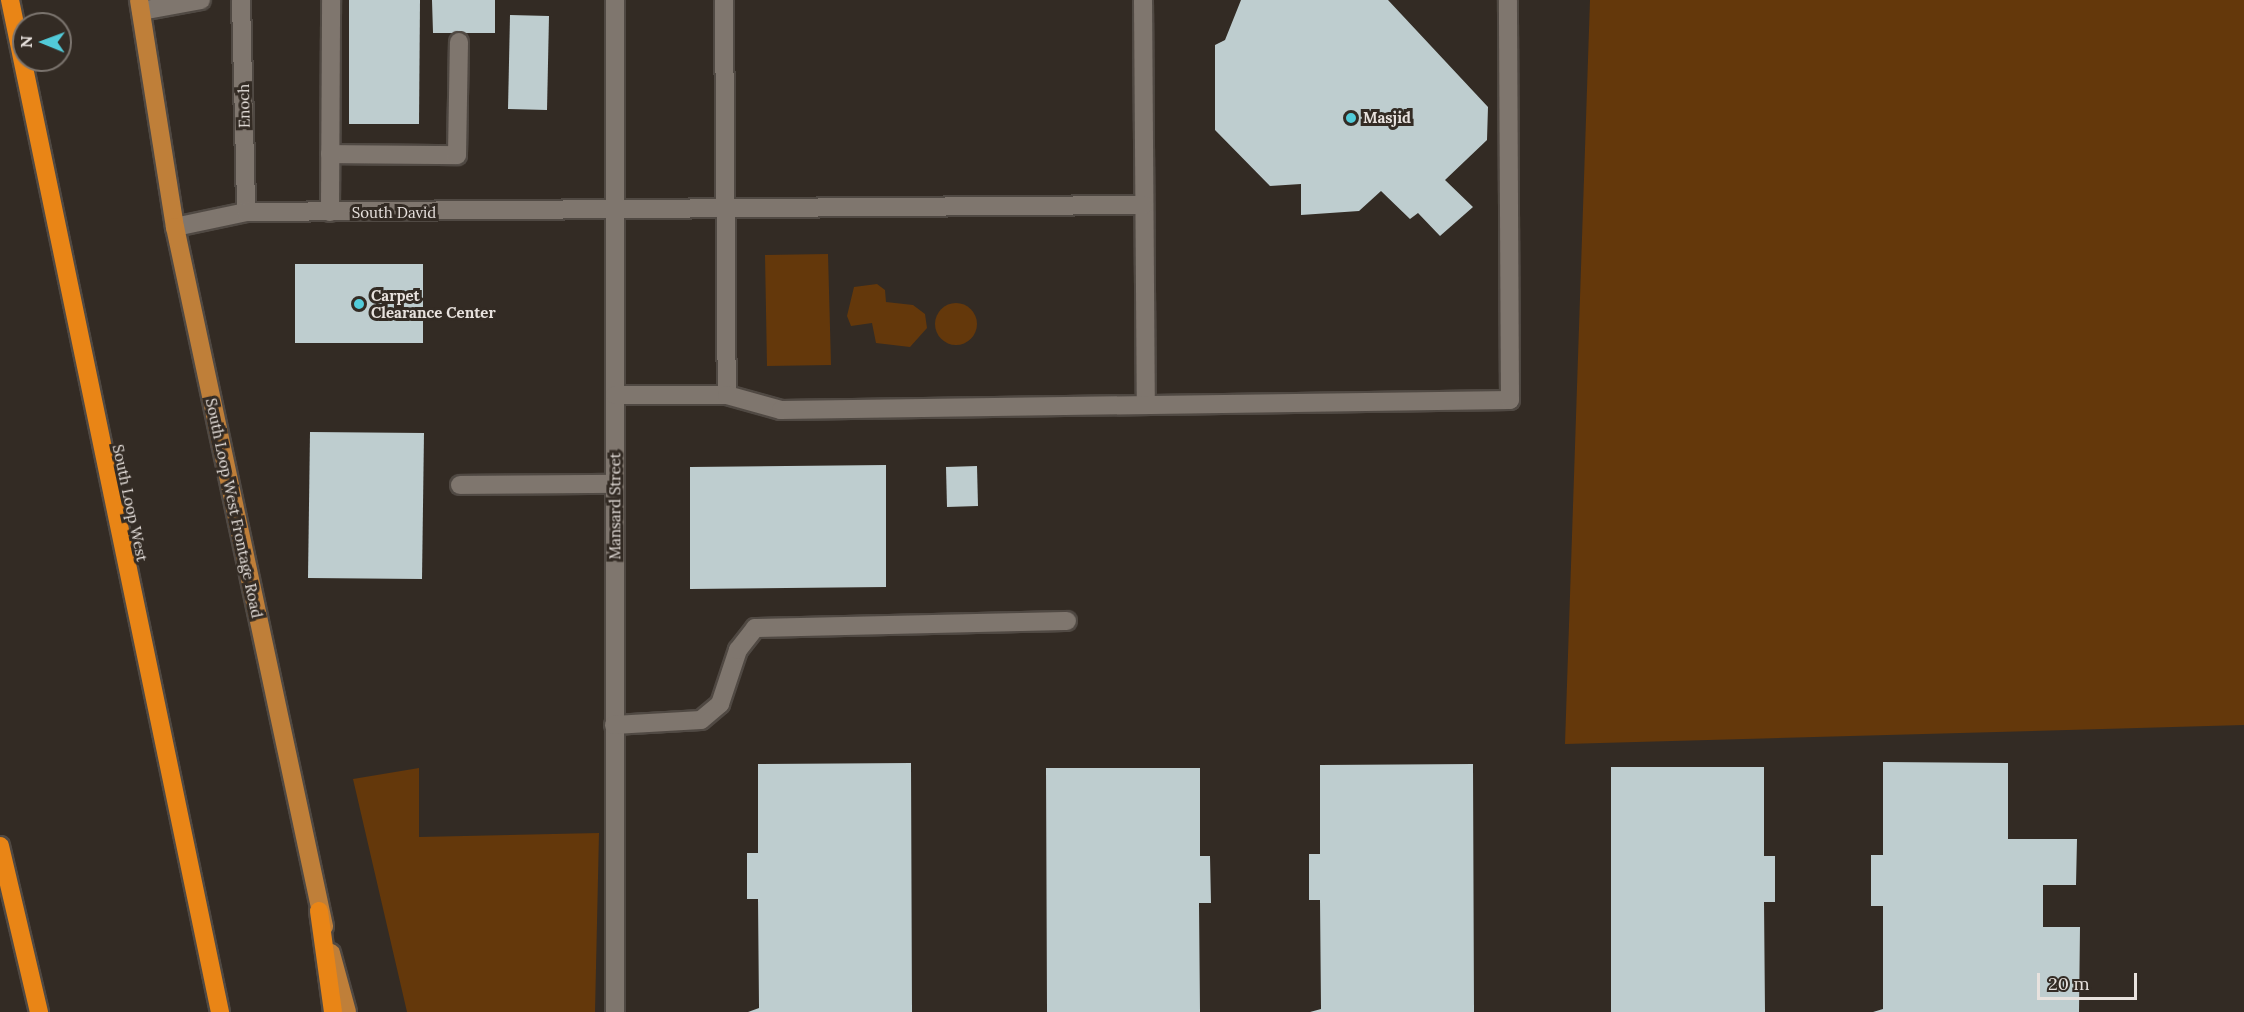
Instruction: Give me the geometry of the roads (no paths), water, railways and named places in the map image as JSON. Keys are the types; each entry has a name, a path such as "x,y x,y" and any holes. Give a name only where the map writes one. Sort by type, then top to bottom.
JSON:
{"highway":[{"name":"South Loop West","path":"10,0 220,1012"},
{"path":"0,846 39,1012"},
{"path":"319,911 333,1012"}],"main road":[{"name":"South Loop West Frontage Road","path":"140,6 175,227 319,911 347,1012"}],"street":[{"path":"140,6 201,0"},
{"name":"Enoch","path":"241,0 246,212"},
{"path":"330,212 331,0"},
{"name":"Mansard Street","path":"615,0 615,1012"},
{"path":"724,0 726,395"},
{"path":"1143,0 1146,405"},
{"path":"615,395 726,395 781,410 1509,400 1508,0"},
{"path":"330,154 457,155 459,42"},
{"name":"South David","path":"175,227 246,212 614,213 1144,205"},
{"path":"460,485 615,484"},
{"path":"614,725 701,720 720,704 738,650 755,628 1067,621"}],"place":[{"name":"Masjid","path":"1351,118"},
{"name":"Carpet Clearance Center","path":"359,304"}]}
